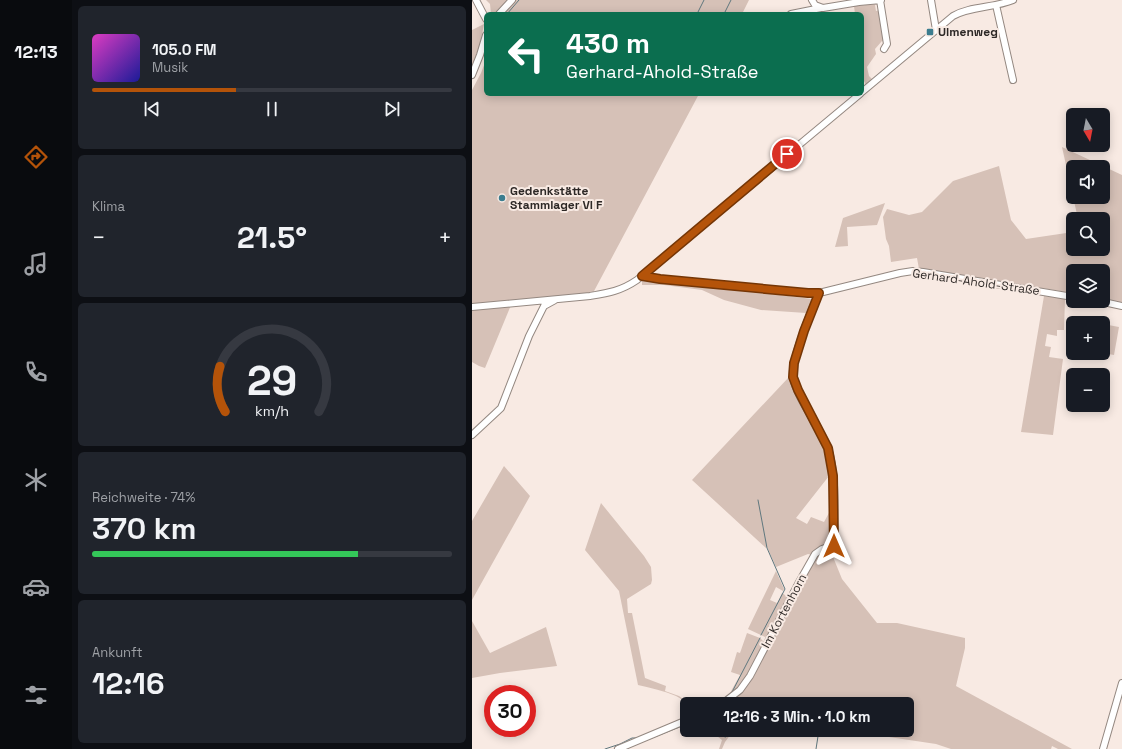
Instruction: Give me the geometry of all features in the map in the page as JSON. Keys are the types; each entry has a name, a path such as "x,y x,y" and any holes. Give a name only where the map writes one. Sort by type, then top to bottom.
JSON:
{"street":[{"path":"476,0 484,15"},
{"path":"501,12 512,0"},
{"path":"812,0 815,6 823,8"},
{"path":"802,12 862,1 880,0 887,44 884,49"},
{"path":"931,0 936,30"},
{"path":"864,90 953,16 959,13 1013,0"},
{"path":"996,5 1013,80"},
{"path":"472,75 484,42"},
{"path":"472,307 608,293 627,287 857,96"},
{"name":"Gerhard-Ahold-Straße","path":"642,276 660,279 819,293 912,271 1066,295"},
{"name":"Im Kortenhorn","path":"731,697 740,690 750,676 815,554 822,548 834,546 833,476 828,448 798,390 793,377 794,363 804,331 819,293"},
{"path":"472,435 500,408 529,336 544,306 558,298"},
{"path":"542,300 544,306"},
{"path":"1110,303 1122,306"},
{"path":"1102,749 1122,683"},
{"path":"618,749 680,723"}],"shaded area":[{"path":"486,0 749,0 743,12 491,12 490,4"},
{"path":"878,4 875,5 876,11 880,10 884,42 882,41 875,49 876,54 867,67 869,76 872,79 866,85 864,81 864,12 855,12 854,6"},
{"path":"484,24 480,45 472,66 472,30"},
{"path":"484,65 484,96 698,96 593,293 472,305 472,90"},
{"path":"1062,147 1066,149 1066,152 1073,152 1090,160 1066,160 1066,165"},
{"path":"999,166 1011,220 1026,239 1066,233 1066,256 1110,256 1110,212 1076,212 1075,204 1110,204 1110,169 1122,175 1122,303 1110,300 1110,264 1066,264 1066,292 919,269 917,258 891,262 883,217 887,209 909,215 922,212 953,181"},
{"path":"885,203 877,225 847,227 848,246 835,247 843,218"},
{"path":"645,278 812,299 806,313 761,310 724,300 702,290 664,285 642,285 642,281"},
{"path":"1044,296 1065,299 1064,330 1057,330 1057,336 1047,334 1045,346 1051,347 1049,357 1063,359 1053,435 1021,432"},
{"path":"511,305 485,368 472,362 472,310"},
{"path":"1110,325 1119,327 1114,355 1110,354"},
{"path":"789,377 825,449 829,476 796,518 807,524 811,517 824,522 830,511 830,540 828,544 818,548 812,555 808,554 776,567 767,547 766,548 692,480"},
{"path":"504,466 530,496 472,600 472,521"},
{"path":"601,503 644,556 651,567 651,584 627,599 628,613 632,613 645,678 666,686 665,691 679,696 680,698 671,694 638,685 619,591 585,550"},
{"path":"828,549 831,552 842,579 877,623 897,623 965,638 965,648 956,686 1072,749 1058,749 1052,746 1051,749 951,749 936,744 889,737 914,737 914,697 735,697 818,554"},
{"path":"776,571 784,589 783,591 776,587 770,600 777,603 782,593 788,597 767,636 765,637 748,629"},
{"path":"472,621 490,653 546,627 557,666 472,678"},
{"path":"747,633 760,638 764,642 746,676 731,694 730,693 740,675 731,672 737,652 740,653"},
{"path":"718,737 729,737 722,749 719,749 722,740"}],"waterway":[{"path":"509,12 519,0"},
{"path":"698,12 704,0"},
{"path":"725,12 731,0"},
{"path":"758,500 767,548 785,589 761,635"},
{"path":"731,694 760,638"},
{"path":"642,742 680,727"},
{"path":"816,749 818,737"},
{"path":"605,749 632,738 636,738"}],"place":[{"name":"Ulmenweg","path":"930,32"},
{"name":"Gedenkstätte Stammlager VI F","path":"502,198"}],"route":[{"path":"787,154 642,276 660,279 819,293 804,331 794,363 793,377 798,390 828,448 833,476 834,546"}]}
